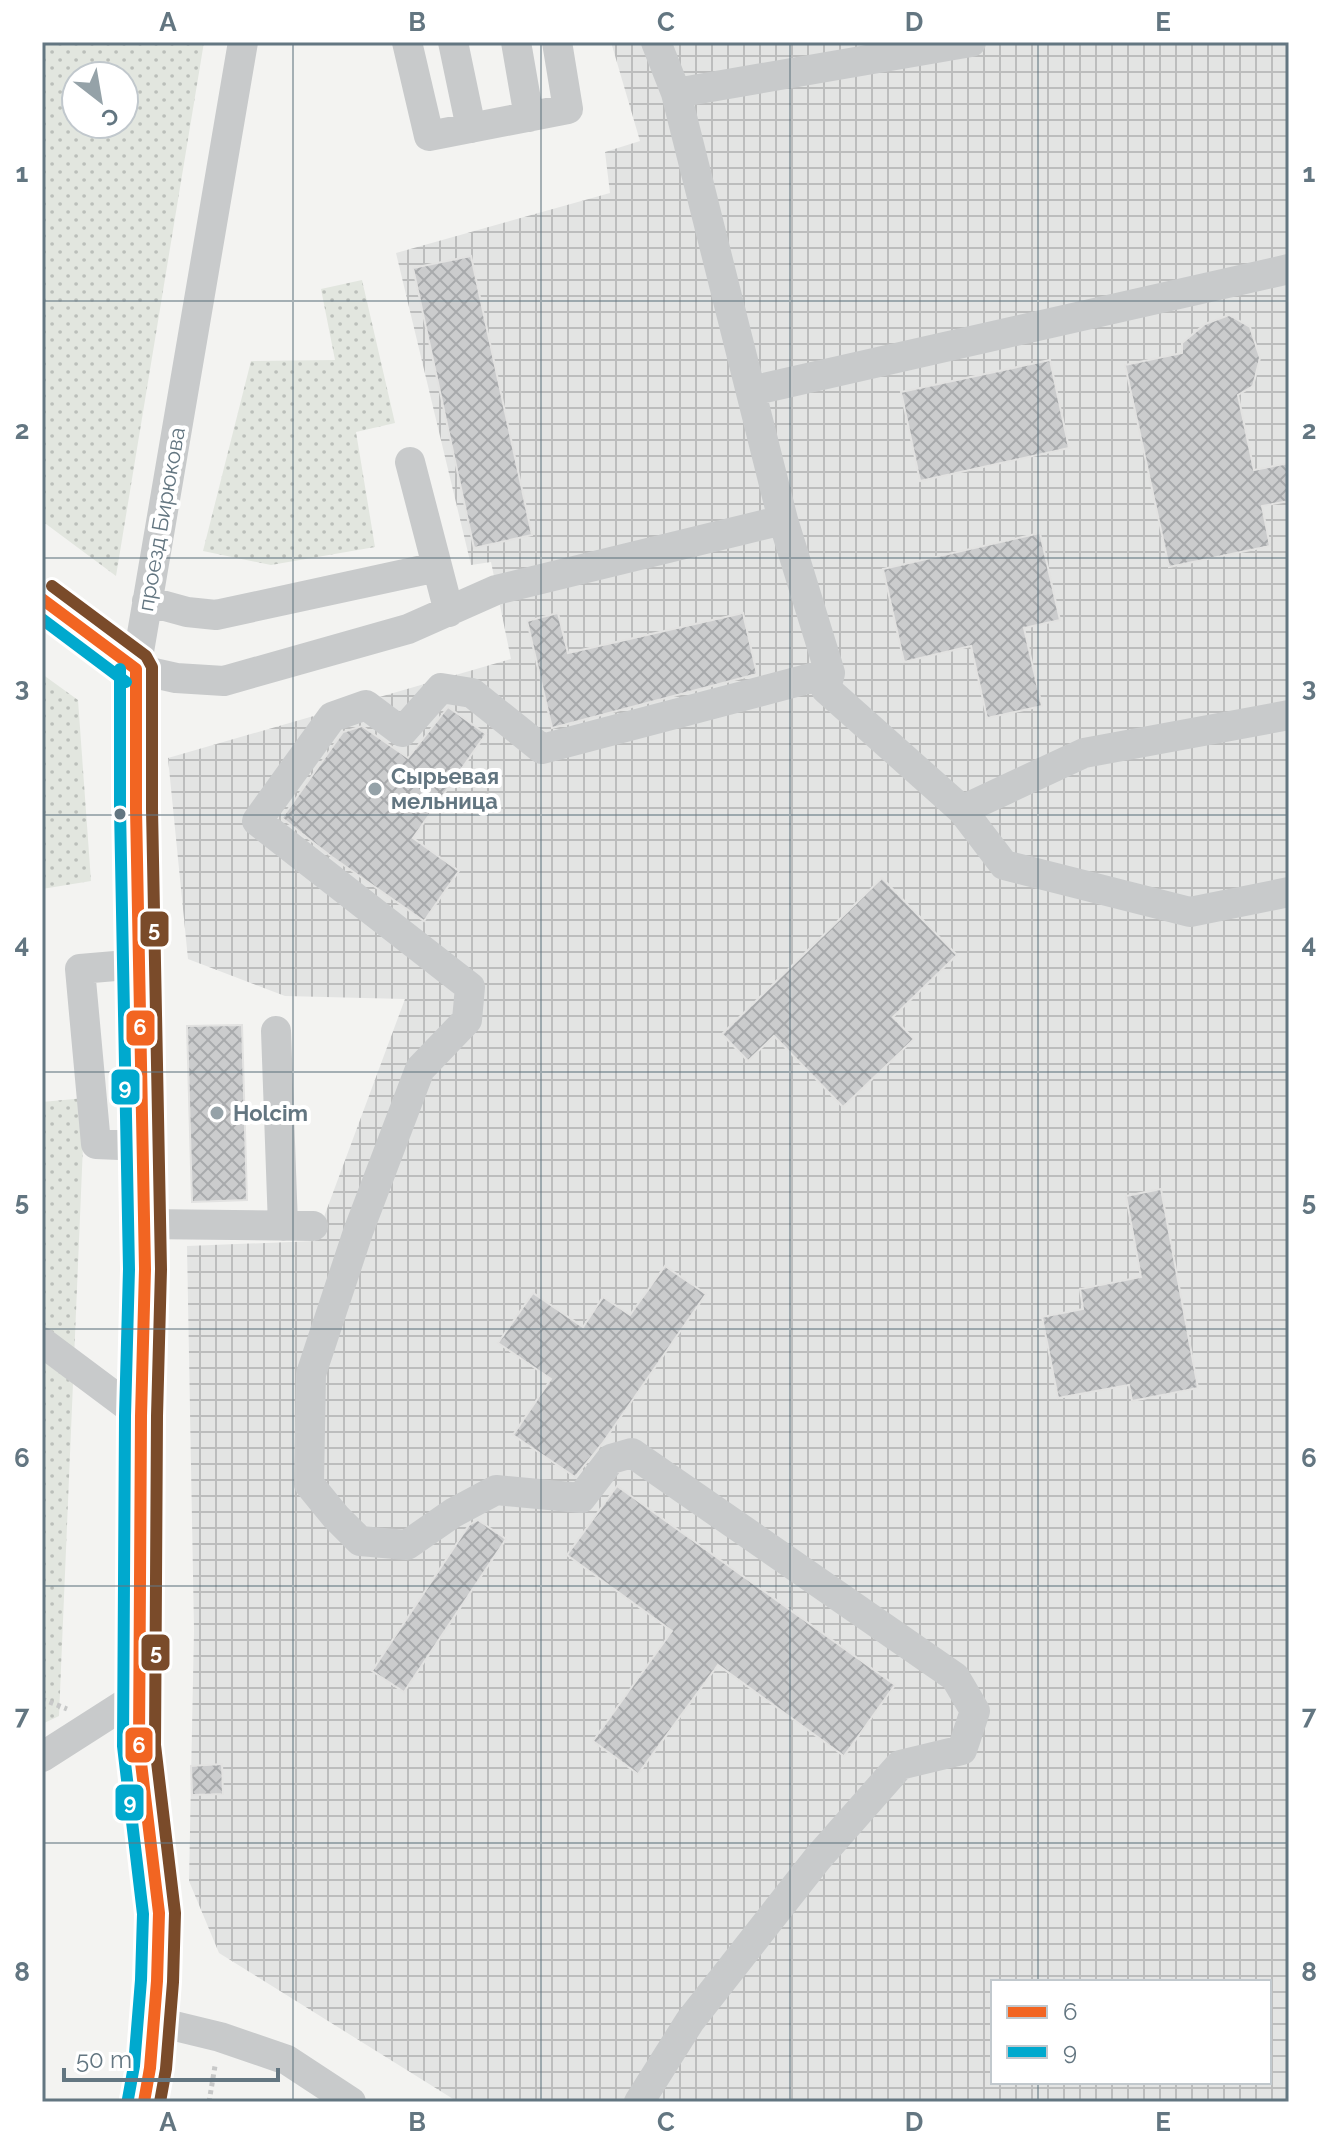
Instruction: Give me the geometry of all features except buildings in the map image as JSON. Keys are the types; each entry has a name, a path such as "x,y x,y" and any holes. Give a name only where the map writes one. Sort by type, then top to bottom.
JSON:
{"street":[{"name":"проезд Бирюкова","path":"144,2102 154,2021 159,1913 139,1746 144,1224 136,669 243,42"},
{"path":"407,42 429,136 568,109 557,42"},
{"path":"453,42 471,128"},
{"path":"516,42 529,117"},
{"path":"656,42 676,93 783,520 830,673 826,689 962,810 1004,865 1190,912 1289,892"},
{"path":"676,93 971,42"},
{"path":"751,391 1289,269"},
{"path":"410,462 449,612"},
{"path":"42,599 136,669 176,678 224,681 408,629 496,590 783,520"},
{"path":"147,601 187,612 216,615 437,567"},
{"path":"639,2102 690,2021 818,1858 900,1765 962,1750 975,1711 955,1677 632,1453 611,1459 581,1498 496,1490 453,1513 407,1545 360,1541 309,1484 311,1374 358,1232 420,1069 467,1020 470,987 257,821 332,717 366,705 402,732 441,688 472,693 542,749 830,673"},
{"path":"962,810 1084,753 1289,715"},
{"path":"139,964 80,969 96,1144 143,1146"},
{"path":"276,1031 283,1226"},
{"path":"144,1224 313,1226"},
{"path":"42,1342 141,1416"},
{"path":"42,1757 139,1695"},
{"path":"154,2021 220,2037 287,2060 351,2102"}],"path":[{"path":"209,2102 220,2037"}],"shaded area":[{"path":"42,42 204,42 116,576 42,521"},
{"path":"611,42 1289,42 1289,2102 458,2102 219,1953 189,1881 194,1630 187,1246 315,1241 405,999 285,996 188,959 168,758 511,659 491,562 471,565 396,253 610,193 605,152 640,141"},
{"path":"362,280 395,423 356,432 375,547 271,565 203,551 251,361 335,360 321,289"},
{"path":"42,674 78,700 91,881 42,889"},
{"path":"85,1098 59,1716 42,1724 42,1102"}],"transit line":[{"name":"5","path":"52,586 146,656 152,667 161,1269 155,1745 175,1913 173,1982 166,2069 160,2102"},
{"name":"6","path":"42,599 136,669"},
{"name":"9","path":"42,619 126,682"},
{"name":"9","path":"120,669 129,1269 123,1746 143,1914 141,1980 128,2099"},
{"name":"6","path":"136,669 145,1269 139,1746 159,1913 157,1981 144,2102"}],"place":[{"name":"Сырьевая мельница","path":"375,789"},
{"name":"Holcim","path":"217,1113"}]}
